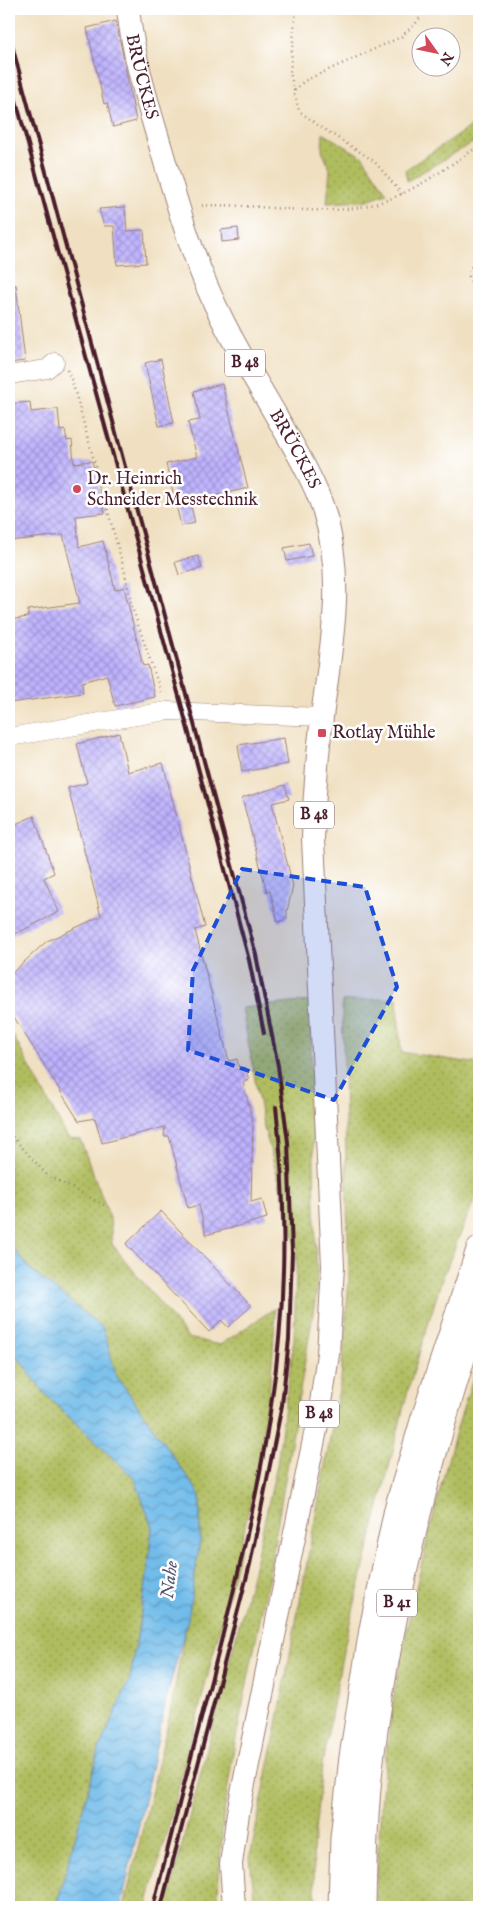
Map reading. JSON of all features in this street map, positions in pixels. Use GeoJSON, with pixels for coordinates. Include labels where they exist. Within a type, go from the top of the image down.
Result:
{"type":"FeatureCollection","features":[{"type":"Feature","properties":{"kind":"highway","name":"B 41"},"geometry":{"type":"LineString","coordinates":[[341,1907],[343,1838],[352,1757],[372,1629],[400,1500],[422,1421],[479,1250]]}},
{"type":"Feature","properties":{"kind":"highway","name":"B 41"},"geometry":{"type":"LineString","coordinates":[[362,1907],[372,1753],[392,1629],[417,1514],[479,1308]]}},
{"type":"Feature","properties":{"kind":"main road","name":"BRÜCKES"},"geometry":{"type":"LineString","coordinates":[[128,9],[136,58],[145,93],[179,209],[204,278],[220,317],[296,451],[322,508],[336,571],[334,632],[322,717],[314,798],[317,914],[333,1266],[328,1354],[320,1410],[238,1812],[232,1864],[234,1907]]}},
{"type":"Feature","properties":{"kind":"street"},"geometry":{"type":"LineString","coordinates":[[9,375],[47,370],[55,362]]}},
{"type":"Feature","properties":{"kind":"street"},"geometry":{"type":"LineString","coordinates":[[9,737],[167,711],[322,717]]}},
{"type":"Feature","properties":{"kind":"path"},"geometry":{"type":"LineString","coordinates":[[296,9],[290,72],[299,111],[374,161],[402,194]]}},
{"type":"Feature","properties":{"kind":"path"},"geometry":{"type":"LineString","coordinates":[[294,91],[304,82],[401,38],[418,21],[424,9]]}},
{"type":"Feature","properties":{"kind":"path"},"geometry":{"type":"LineString","coordinates":[[179,209],[200,206],[327,210],[371,205],[402,194],[479,146]]}},
{"type":"Feature","properties":{"kind":"path"},"geometry":{"type":"LineString","coordinates":[[479,260],[470,268],[469,276],[479,307]]}},
{"type":"Feature","properties":{"kind":"path"},"geometry":{"type":"LineString","coordinates":[[55,362],[68,370],[72,380],[126,573],[131,604],[167,711]]}},
{"type":"Feature","properties":{"kind":"path"},"geometry":{"type":"LineString","coordinates":[[9,1133],[48,1175],[108,1207]]}},
{"type":"Feature","properties":{"kind":"highlighted area"},"geometry":{"type":"Polygon","coordinates":[[[242,869],[365,887],[397,987],[334,1100],[188,1050],[193,970],[242,869]]]}},
{"type":"Feature","properties":{"kind":"green space"},"geometry":{"type":"Polygon","coordinates":[[[479,121],[479,139],[407,181],[405,170],[479,121]]]}},
{"type":"Feature","properties":{"kind":"green space"},"geometry":{"type":"Polygon","coordinates":[[[323,133],[363,157],[387,193],[364,201],[327,203],[330,170],[322,150],[323,133]]]}},
{"type":"Feature","properties":{"kind":"green space"},"geometry":{"type":"Polygon","coordinates":[[[397,998],[401,1052],[479,1064],[479,1188],[441,1282],[408,1390],[343,1651],[322,1765],[313,1851],[316,1907],[255,1907],[250,1857],[275,1735],[341,1379],[349,1279],[342,1001],[397,998]]]}},
{"type":"Feature","properties":{"kind":"green space"},"geometry":{"type":"Polygon","coordinates":[[[310,1001],[317,1290],[268,1580],[233,1753],[223,1819],[217,1907],[166,1907],[255,1563],[277,1465],[294,1339],[297,1247],[263,1124],[242,1008],[310,1001]]]}},
{"type":"Feature","properties":{"kind":"green space"},"geometry":{"type":"Polygon","coordinates":[[[9,1028],[68,1138],[80,1139],[110,1218],[112,1244],[188,1338],[220,1345],[275,1308],[269,1393],[255,1479],[226,1605],[147,1907],[124,1907],[169,1718],[182,1648],[200,1542],[200,1496],[116,1375],[103,1328],[32,1271],[9,1243],[9,1028]]]}},
{"type":"Feature","properties":{"kind":"green space"},"geometry":{"type":"Polygon","coordinates":[[[9,1346],[47,1396],[135,1479],[152,1527],[147,1576],[130,1679],[100,1747],[56,1907],[9,1907],[9,1346]]]}},
{"type":"Feature","properties":{"kind":"green space"},"geometry":{"type":"Polygon","coordinates":[[[479,1363],[479,1907],[375,1907],[384,1774],[392,1706],[401,1657],[445,1471],[479,1363]]]}},
{"type":"Feature","properties":{"kind":"water","name":"Nahe"},"geometry":{"type":"Polygon","coordinates":[[[9,1243],[32,1271],[103,1328],[116,1375],[200,1495],[200,1542],[188,1619],[166,1700],[121,1907],[56,1907],[100,1747],[130,1679],[147,1576],[152,1527],[135,1479],[47,1396],[9,1346],[9,1243]]]}},
{"type":"Feature","properties":{"kind":"building"},"geometry":{"type":"Polygon","coordinates":[[[116,21],[136,121],[113,127],[107,103],[104,104],[87,28],[116,21]]]}},
{"type":"Feature","properties":{"kind":"building"},"geometry":{"type":"Polygon","coordinates":[[[125,207],[127,231],[144,230],[146,263],[117,265],[114,226],[104,226],[99,209],[125,207]]]}},
{"type":"Feature","properties":{"kind":"building"},"geometry":{"type":"Polygon","coordinates":[[[238,228],[239,240],[222,242],[221,230],[238,228]]]}},
{"type":"Feature","properties":{"kind":"building"},"geometry":{"type":"Polygon","coordinates":[[[9,285],[16,285],[25,361],[9,363],[9,285]]]}},
{"type":"Feature","properties":{"kind":"building"},"geometry":{"type":"Polygon","coordinates":[[[161,359],[174,423],[159,426],[145,363],[161,359]]]}},
{"type":"Feature","properties":{"kind":"building"},"geometry":{"type":"Polygon","coordinates":[[[222,384],[248,488],[190,502],[195,523],[181,526],[166,464],[197,457],[188,422],[200,420],[194,391],[222,384]]]}},
{"type":"Feature","properties":{"kind":"building"},"geometry":{"type":"Polygon","coordinates":[[[30,402],[31,412],[58,409],[60,431],[65,430],[67,441],[72,440],[74,463],[92,461],[105,513],[76,516],[79,547],[103,541],[115,590],[124,587],[143,666],[148,665],[155,697],[115,706],[107,675],[82,682],[83,693],[9,703],[9,620],[28,617],[28,610],[80,603],[63,535],[9,541],[9,404],[30,402]]]}},
{"type":"Feature","properties":{"kind":"building"},"geometry":{"type":"Polygon","coordinates":[[[309,543],[312,556],[287,561],[284,548],[309,543]]]}},
{"type":"Feature","properties":{"kind":"building"},"geometry":{"type":"Polygon","coordinates":[[[198,556],[202,568],[179,575],[175,562],[198,556]]]}},
{"type":"Feature","properties":{"kind":"building"},"geometry":{"type":"Polygon","coordinates":[[[119,733],[128,772],[163,763],[205,927],[195,930],[229,1061],[237,1059],[239,1069],[245,1067],[249,1080],[243,1082],[253,1123],[251,1202],[262,1199],[267,1218],[206,1235],[199,1205],[188,1208],[169,1136],[164,1136],[165,1127],[102,1143],[95,1118],[79,1121],[9,1009],[9,973],[13,972],[47,941],[101,916],[68,788],[87,783],[77,744],[119,733]]]}},
{"type":"Feature","properties":{"kind":"building"},"geometry":{"type":"Polygon","coordinates":[[[284,738],[288,764],[242,772],[238,745],[284,738]]]}},
{"type":"Feature","properties":{"kind":"building"},"geometry":{"type":"Polygon","coordinates":[[[285,785],[289,799],[272,803],[293,886],[287,919],[278,922],[270,891],[267,892],[242,798],[285,785]]]}},
{"type":"Feature","properties":{"kind":"building"},"geometry":{"type":"Polygon","coordinates":[[[34,816],[54,873],[44,878],[59,912],[9,937],[9,868],[14,866],[9,851],[9,827],[34,816]]]}},
{"type":"Feature","properties":{"kind":"building"},"geometry":{"type":"Polygon","coordinates":[[[161,1211],[251,1306],[228,1327],[221,1320],[209,1332],[126,1244],[161,1211]]]}},
{"type":"Feature","properties":{"kind":"railway"},"geometry":{"type":"LineString","coordinates":[[9,34],[256,955],[278,1066],[288,1142],[292,1252],[289,1339],[282,1405],[250,1564],[161,1907]]}},
{"type":"Feature","properties":{"kind":"railway"},"geometry":{"type":"LineString","coordinates":[[9,75],[183,711],[249,960],[264,1033]]}},
{"type":"Feature","properties":{"kind":"railway"},"geometry":{"type":"LineString","coordinates":[[153,1907],[237,1578],[266,1440],[276,1368],[282,1293],[282,1181],[276,1107]]}},
{"type":"Feature","properties":{"kind":"place","name":"Dr. Heinrich Schneider Messtechnik"},"geometry":{"type":"Point","coordinates":[77,489]}},
{"type":"Feature","properties":{"kind":"place","name":"Rotlay Mühle"},"geometry":{"type":"Point","coordinates":[322,733]}}]}
